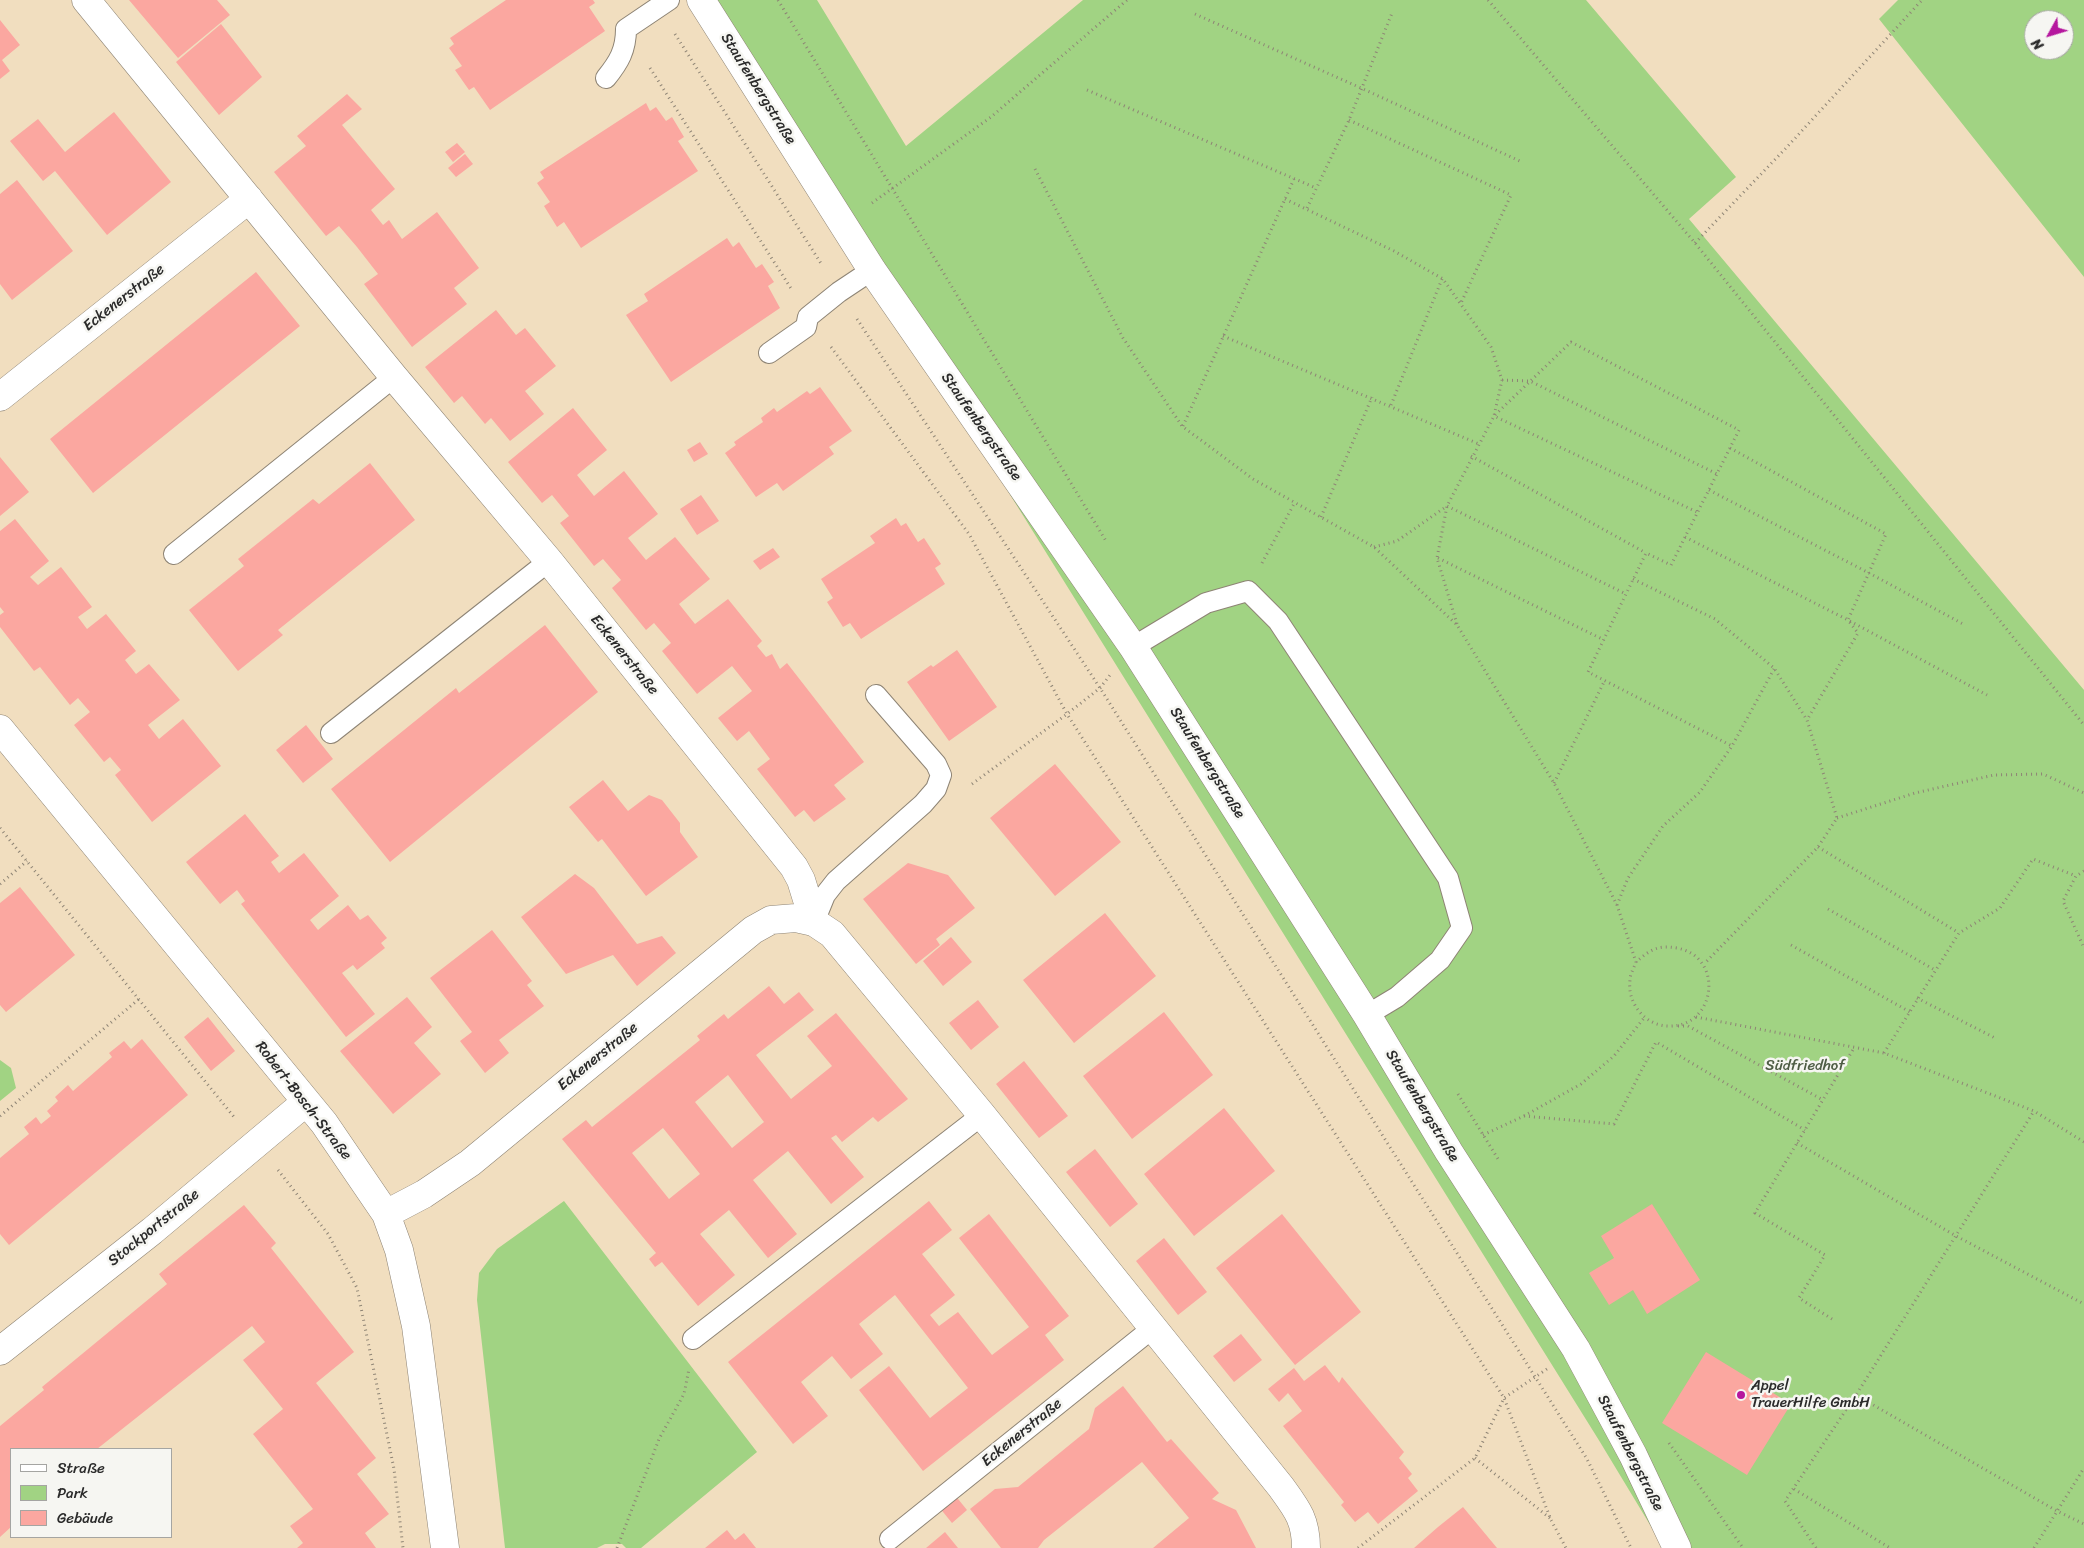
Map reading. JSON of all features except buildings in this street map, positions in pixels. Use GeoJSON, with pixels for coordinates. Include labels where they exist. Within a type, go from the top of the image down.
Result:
{"type":"FeatureCollection","features":[{"type":"Feature","properties":{"kind":"street","name":"Eckenerstraße"},"geometry":{"type":"LineString","coordinates":[[86,0],[394,377],[549,562],[794,867],[814,922]]}},
{"type":"Feature","properties":{"kind":"street","name":"Staufenbergstraße"},"geometry":{"type":"LineString","coordinates":[[701,0],[872,270],[1133,647],[1367,1015],[1449,1152],[1576,1349],[1633,1455],[1677,1548]]}},
{"type":"Feature","properties":{"kind":"street","name":"Eckenerstraße"},"geometry":{"type":"LineString","coordinates":[[0,396],[249,199]]}},
{"type":"Feature","properties":{"kind":"street","name":"Robert-Bosch-Straße"},"geometry":{"type":"LineString","coordinates":[[0,729],[306,1102],[334,1138],[386,1214],[399,1250],[416,1326],[445,1548]]}},
{"type":"Feature","properties":{"kind":"street","name":"Eckenerstraße"},"geometry":{"type":"LineString","coordinates":[[386,1214],[424,1194],[470,1163],[753,930],[772,920],[796,918],[814,922],[832,934],[982,1115],[1154,1327],[1286,1494],[1306,1530],[1306,1548]]}},
{"type":"Feature","properties":{"kind":"street","name":"Stockportstraße"},"geometry":{"type":"LineString","coordinates":[[0,1351],[152,1231],[306,1102]]}},
{"type":"Feature","properties":{"kind":"lane"},"geometry":{"type":"LineString","coordinates":[[606,78],[621,59],[626,43],[626,29],[664,4]]}},
{"type":"Feature","properties":{"kind":"lane"},"geometry":{"type":"LineString","coordinates":[[770,353],[806,327],[808,317],[839,292],[872,270]]}},
{"type":"Feature","properties":{"kind":"lane"},"geometry":{"type":"LineString","coordinates":[[174,554],[394,377]]}},
{"type":"Feature","properties":{"kind":"lane"},"geometry":{"type":"LineString","coordinates":[[331,733],[549,562]]}},
{"type":"Feature","properties":{"kind":"lane"},"geometry":{"type":"LineString","coordinates":[[1133,647],[1206,603],[1248,591],[1278,621],[1448,878],[1462,928],[1440,960],[1397,997],[1367,1015]]}},
{"type":"Feature","properties":{"kind":"lane"},"geometry":{"type":"LineString","coordinates":[[814,922],[825,895],[836,881],[923,804],[936,789],[941,776],[936,764],[876,695]]}},
{"type":"Feature","properties":{"kind":"lane"},"geometry":{"type":"LineString","coordinates":[[693,1339],[982,1115]]}},
{"type":"Feature","properties":{"kind":"lane","name":"Eckenerstraße"},"geometry":{"type":"LineString","coordinates":[[890,1539],[1154,1327]]}},
{"type":"Feature","properties":{"kind":"path"},"geometry":{"type":"LineString","coordinates":[[778,0],[892,189],[991,117],[1127,0]]}},
{"type":"Feature","properties":{"kind":"path"},"geometry":{"type":"LineString","coordinates":[[1488,0],[1695,243],[2084,725]]}},
{"type":"Feature","properties":{"kind":"path"},"geometry":{"type":"LineString","coordinates":[[1695,243],[1787,147],[1922,0]]}},
{"type":"Feature","properties":{"kind":"path"},"geometry":{"type":"LineString","coordinates":[[664,4],[839,292],[1100,688],[1588,1459],[1631,1548]]}},
{"type":"Feature","properties":{"kind":"path"},"geometry":{"type":"LineString","coordinates":[[1307,208],[1349,120],[1392,13]]}},
{"type":"Feature","properties":{"kind":"path"},"geometry":{"type":"LineString","coordinates":[[1195,14],[1522,162]]}},
{"type":"Feature","properties":{"kind":"path"},"geometry":{"type":"LineString","coordinates":[[626,29],[808,317],[969,534],[1067,714],[1504,1398],[1551,1520],[1566,1548]]}},
{"type":"Feature","properties":{"kind":"path"},"geometry":{"type":"LineString","coordinates":[[1087,90],[1316,188]]}},
{"type":"Feature","properties":{"kind":"path"},"geometry":{"type":"LineString","coordinates":[[1349,120],[1511,195],[1461,303]]}},
{"type":"Feature","properties":{"kind":"path"},"geometry":{"type":"LineString","coordinates":[[1035,170],[1123,338],[1182,426],[1252,479],[1374,547],[1457,625]]}},
{"type":"Feature","properties":{"kind":"path"},"geometry":{"type":"LineString","coordinates":[[1182,426],[1294,179]]}},
{"type":"Feature","properties":{"kind":"path"},"geometry":{"type":"LineString","coordinates":[[1286,199],[1394,251],[1442,279],[1491,347],[1502,380],[1494,416],[1471,456],[1447,506],[1437,558],[1457,625],[1554,783],[1617,905],[1636,962]]}},
{"type":"Feature","properties":{"kind":"path"},"geometry":{"type":"LineString","coordinates":[[1391,406],[1442,279]]}},
{"type":"Feature","properties":{"kind":"path"},"geometry":{"type":"LineString","coordinates":[[1223,336],[1372,397],[1479,444]]}},
{"type":"Feature","properties":{"kind":"path"},"geometry":{"type":"LineString","coordinates":[[1471,456],[1671,565],[1739,430],[1571,342],[1494,416]]}},
{"type":"Feature","properties":{"kind":"path"},"geometry":{"type":"LineString","coordinates":[[1502,380],[1530,380],[1717,474]]}},
{"type":"Feature","properties":{"kind":"path"},"geometry":{"type":"LineString","coordinates":[[1321,517],[1372,397]]}},
{"type":"Feature","properties":{"kind":"path"},"geometry":{"type":"LineString","coordinates":[[1494,416],[1697,512]]}},
{"type":"Feature","properties":{"kind":"path"},"geometry":{"type":"LineString","coordinates":[[1730,448],[1886,534],[1848,620]]}},
{"type":"Feature","properties":{"kind":"path"},"geometry":{"type":"LineString","coordinates":[[1709,490],[1869,572],[1963,624]]}},
{"type":"Feature","properties":{"kind":"path"},"geometry":{"type":"LineString","coordinates":[[1248,591],[1294,502]]}},
{"type":"Feature","properties":{"kind":"path"},"geometry":{"type":"LineString","coordinates":[[1374,547],[1397,540],[1447,506]]}},
{"type":"Feature","properties":{"kind":"path"},"geometry":{"type":"LineString","coordinates":[[1447,506],[1626,594]]}},
{"type":"Feature","properties":{"kind":"path"},"geometry":{"type":"LineString","coordinates":[[1685,537],[1848,620],[1987,695]]}},
{"type":"Feature","properties":{"kind":"path"},"geometry":{"type":"LineString","coordinates":[[1646,553],[1588,672],[1732,746]]}},
{"type":"Feature","properties":{"kind":"path"},"geometry":{"type":"LineString","coordinates":[[1437,558],[1604,640]]}},
{"type":"Feature","properties":{"kind":"path"},"geometry":{"type":"LineString","coordinates":[[1633,579],[1715,619],[1774,668],[1807,720],[1837,818]]}},
{"type":"Feature","properties":{"kind":"path"},"geometry":{"type":"LineString","coordinates":[[1807,720],[1858,633],[1848,620]]}},
{"type":"Feature","properties":{"kind":"path"},"geometry":{"type":"LineString","coordinates":[[936,789],[956,792],[968,787],[1100,688],[1133,647]]}},
{"type":"Feature","properties":{"kind":"path"},"geometry":{"type":"LineString","coordinates":[[1617,905],[1628,878],[1663,826],[1700,792],[1732,746],[1774,668]]}},
{"type":"Feature","properties":{"kind":"path"},"geometry":{"type":"LineString","coordinates":[[1554,783],[1605,680]]}},
{"type":"Feature","properties":{"kind":"path"},"geometry":{"type":"LineString","coordinates":[[1704,964],[1818,847],[1837,818],[1915,794],[1994,775],[2044,774],[2084,793]]}},
{"type":"Feature","properties":{"kind":"path"},"geometry":{"type":"LineString","coordinates":[[1818,847],[1959,933]]}},
{"type":"Feature","properties":{"kind":"path"},"geometry":{"type":"LineString","coordinates":[[1884,1053],[1959,933],[2000,908],[2033,859],[2076,876]]}},
{"type":"Feature","properties":{"kind":"path"},"geometry":{"type":"LineString","coordinates":[[0,884],[27,861]]}},
{"type":"Feature","properties":{"kind":"path"},"geometry":{"type":"LineString","coordinates":[[2084,871],[2076,876],[2063,901],[2084,948]]}},
{"type":"Feature","properties":{"kind":"path"},"geometry":{"type":"LineString","coordinates":[[1828,909],[1935,970]]}},
{"type":"Feature","properties":{"kind":"path"},"geometry":{"type":"LineString","coordinates":[[1676,1026],[1696,1017],[1707,1002],[1710,985],[1704,964],[1689,950],[1663,946],[1648,952],[1636,962],[1630,978],[1630,996],[1644,1018],[1660,1026],[1676,1026],[1688,1026],[1823,1100]]}},
{"type":"Feature","properties":{"kind":"path"},"geometry":{"type":"LineString","coordinates":[[1790,946],[1910,1012]]}},
{"type":"Feature","properties":{"kind":"path"},"geometry":{"type":"LineString","coordinates":[[1917,998],[1997,1039]]}},
{"type":"Feature","properties":{"kind":"path"},"geometry":{"type":"LineString","coordinates":[[0,1116],[139,999]]}},
{"type":"Feature","properties":{"kind":"path"},"geometry":{"type":"LineString","coordinates":[[1696,1017],[1884,1053],[2034,1112],[2084,1142]]}},
{"type":"Feature","properties":{"kind":"path"},"geometry":{"type":"LineString","coordinates":[[1449,1152],[1524,1116],[1581,1084],[1614,1056],[1644,1018]]}},
{"type":"Feature","properties":{"kind":"path"},"geometry":{"type":"LineString","coordinates":[[1524,1116],[1614,1124],[1656,1042],[1805,1130]]}},
{"type":"Feature","properties":{"kind":"path"},"geometry":{"type":"LineString","coordinates":[[1832,1319],[1799,1298],[1825,1255],[1755,1213],[1854,1048]]}},
{"type":"Feature","properties":{"kind":"path"},"geometry":{"type":"LineString","coordinates":[[1816,1548],[1785,1502],[1856,1394],[2034,1112]]}},
{"type":"Feature","properties":{"kind":"path"},"geometry":{"type":"LineString","coordinates":[[1797,1143],[1956,1236],[2084,1304]]}},
{"type":"Feature","properties":{"kind":"path"},"geometry":{"type":"LineString","coordinates":[[617,1548],[659,1439],[684,1394],[688,1381],[693,1339]]}},
{"type":"Feature","properties":{"kind":"path"},"geometry":{"type":"LineString","coordinates":[[1358,1548],[1475,1458],[1504,1398],[1576,1349]]}},
{"type":"Feature","properties":{"kind":"path"},"geometry":{"type":"LineString","coordinates":[[1856,1394],[2057,1511],[2084,1524]]}},
{"type":"Feature","properties":{"kind":"path"},"geometry":{"type":"LineString","coordinates":[[1475,1458],[1551,1520]]}},
{"type":"Feature","properties":{"kind":"path"},"geometry":{"type":"LineString","coordinates":[[2034,1548],[2084,1468]]}},
{"type":"Feature","properties":{"kind":"path"},"geometry":{"type":"LineString","coordinates":[[1794,1489],[1890,1548]]}},
{"type":"Feature","properties":{"kind":"green space","name":"Südfriedhof"},"geometry":{"type":"Polygon","coordinates":[[[702,0],[817,0],[906,146],[1083,0],[1586,0],[1736,177],[1689,219],[2084,690],[2084,1548],[1664,1548],[1600,1442],[702,0]]]}},
{"type":"Feature","properties":{"kind":"green space"},"geometry":{"type":"Polygon","coordinates":[[[1898,0],[2084,0],[2084,277],[1879,19],[1898,0]]]}},
{"type":"Feature","properties":{"kind":"green space"},"geometry":{"type":"Polygon","coordinates":[[[0,1060],[11,1068],[16,1088],[0,1101],[0,1060]]]}},
{"type":"Feature","properties":{"kind":"green space"},"geometry":{"type":"Polygon","coordinates":[[[564,1201],[757,1452],[641,1548],[626,1548],[622,1544],[605,1544],[597,1548],[505,1548],[477,1300],[479,1273],[497,1249],[564,1201]]]}},
{"type":"Feature","properties":{"kind":"place","name":"Appel TrauerHilfe GmbH"},"geometry":{"type":"Point","coordinates":[1741,1395]}}]}
